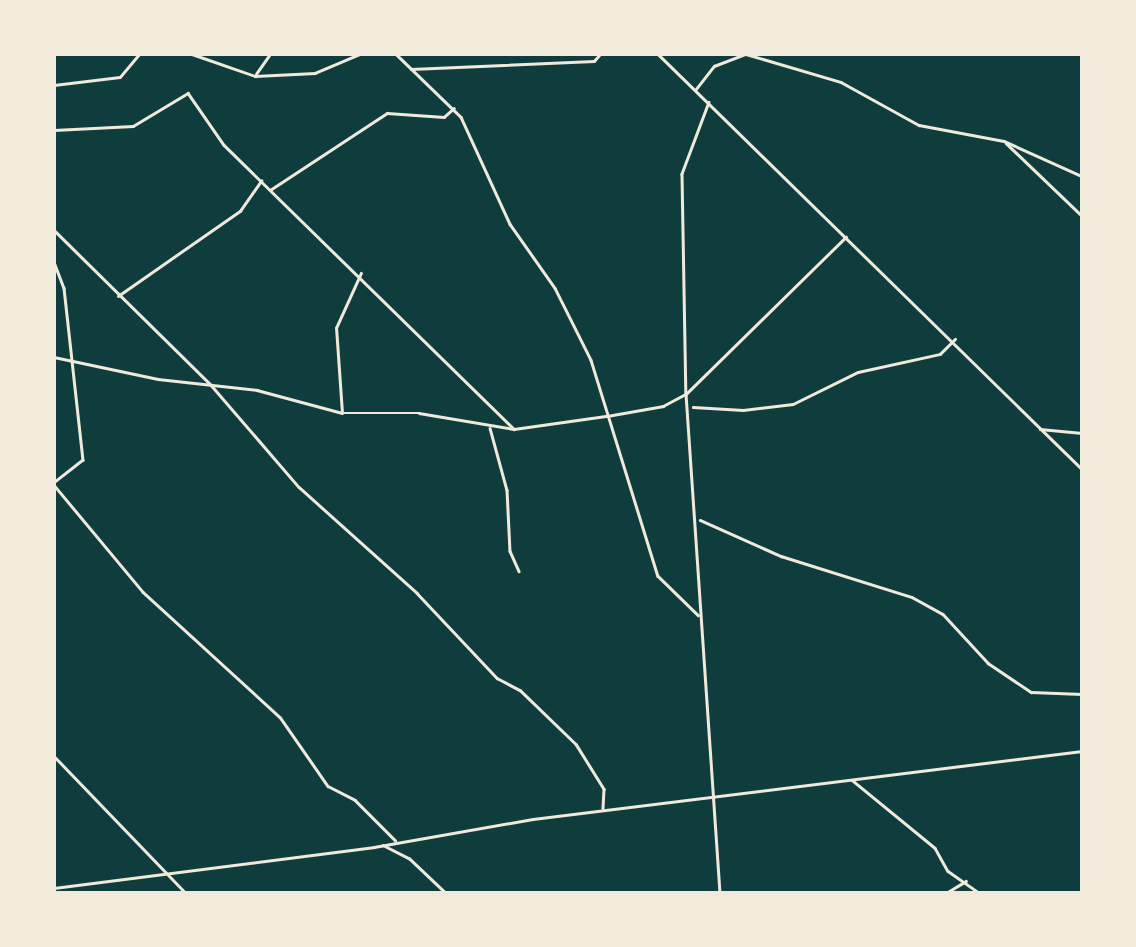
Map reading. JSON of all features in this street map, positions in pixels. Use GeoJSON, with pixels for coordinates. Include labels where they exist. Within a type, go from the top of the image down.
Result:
{"type":"FeatureCollection","features":[{"type":"Feature","properties":{"kind":"street"},"geometry":{"type":"LineString","coordinates":[[54,85],[120,77],[139,54]]}},
{"type":"Feature","properties":{"kind":"street"},"geometry":{"type":"LineString","coordinates":[[192,54],[255,76],[315,73],[360,54]]}},
{"type":"Feature","properties":{"kind":"street"},"geometry":{"type":"LineString","coordinates":[[255,76],[271,54]]}},
{"type":"Feature","properties":{"kind":"street"},"geometry":{"type":"LineString","coordinates":[[396,54],[409,69],[454,108],[510,224],[555,288],[591,360],[658,576],[699,616]]}},
{"type":"Feature","properties":{"kind":"street"},"geometry":{"type":"LineString","coordinates":[[409,69],[594,61],[600,54]]}},
{"type":"Feature","properties":{"kind":"street"},"geometry":{"type":"LineString","coordinates":[[658,54],[845,237],[954,339],[1082,469]]}},
{"type":"Feature","properties":{"kind":"street"},"geometry":{"type":"LineString","coordinates":[[696,89],[713,66],[746,54],[841,82],[919,125],[1004,141],[1082,176]]}},
{"type":"Feature","properties":{"kind":"street"},"geometry":{"type":"LineString","coordinates":[[54,130],[133,126],[188,93],[224,145],[361,273],[514,429]]}},
{"type":"Feature","properties":{"kind":"street"},"geometry":{"type":"LineString","coordinates":[[709,102],[682,174],[686,394],[691,407],[699,519],[699,616],[715,796],[720,893]]}},
{"type":"Feature","properties":{"kind":"street"},"geometry":{"type":"LineString","coordinates":[[270,190],[387,113],[444,117],[454,108]]}},
{"type":"Feature","properties":{"kind":"street"},"geometry":{"type":"LineString","coordinates":[[1004,141],[1082,216]]}},
{"type":"Feature","properties":{"kind":"street"},"geometry":{"type":"LineString","coordinates":[[118,296],[240,211],[261,181]]}},
{"type":"Feature","properties":{"kind":"street"},"geometry":{"type":"LineString","coordinates":[[54,230],[212,386],[299,487],[417,593],[497,678],[520,690],[576,744],[604,789],[603,810]]}},
{"type":"Feature","properties":{"kind":"street"},"geometry":{"type":"LineString","coordinates":[[54,356],[342,413],[419,413],[491,428],[514,429],[663,407],[686,394],[845,237]]}},
{"type":"Feature","properties":{"kind":"street"},"geometry":{"type":"LineString","coordinates":[[54,262],[64,288],[83,460],[54,484],[143,592],[280,717],[328,786],[355,800],[396,841]]}},
{"type":"Feature","properties":{"kind":"street"},"geometry":{"type":"LineString","coordinates":[[342,413],[336,328],[361,273]]}},
{"type":"Feature","properties":{"kind":"street"},"geometry":{"type":"LineString","coordinates":[[691,407],[743,410],[793,404],[858,372],[940,354],[954,339]]}},
{"type":"Feature","properties":{"kind":"street"},"geometry":{"type":"LineString","coordinates":[[491,428],[507,490],[510,551],[519,571]]}},
{"type":"Feature","properties":{"kind":"street"},"geometry":{"type":"LineString","coordinates":[[1040,429],[1082,433]]}},
{"type":"Feature","properties":{"kind":"street"},"geometry":{"type":"LineString","coordinates":[[699,519],[781,556],[912,597],[943,614],[988,663],[1031,692],[1082,694]]}},
{"type":"Feature","properties":{"kind":"street"},"geometry":{"type":"LineString","coordinates":[[54,888],[383,845],[603,810],[1082,751]]}},
{"type":"Feature","properties":{"kind":"street"},"geometry":{"type":"LineString","coordinates":[[54,756],[186,893]]}},
{"type":"Feature","properties":{"kind":"street"},"geometry":{"type":"LineString","coordinates":[[852,780],[980,893]]}},
{"type":"Feature","properties":{"kind":"street"},"geometry":{"type":"LineString","coordinates":[[383,845],[409,858],[446,893]]}},
{"type":"Feature","properties":{"kind":"street"},"geometry":{"type":"LineString","coordinates":[[946,893],[965,881]]}}]}
